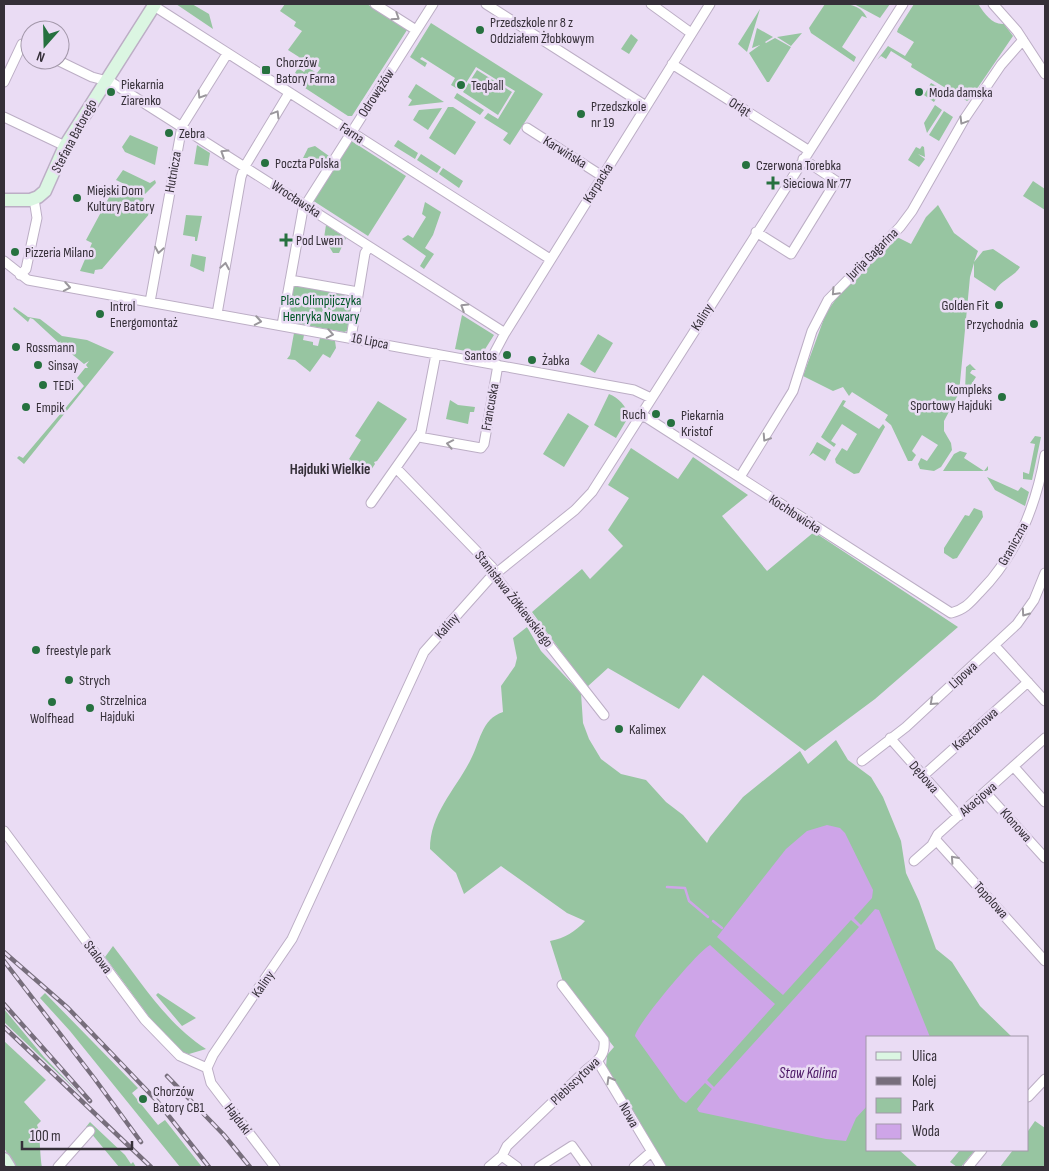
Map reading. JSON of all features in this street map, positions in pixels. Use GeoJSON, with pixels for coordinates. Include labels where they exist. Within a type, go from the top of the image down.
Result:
{"type":"FeatureCollection","features":[{"type":"Feature","properties":{"kind":"street"},"geometry":{"type":"LineString","coordinates":[[375,4],[416,30]]}},
{"type":"Feature","properties":{"kind":"street","name":"Odrowążów"},"geometry":{"type":"LineString","coordinates":[[282,325],[301,213],[433,4]]}},
{"type":"Feature","properties":{"kind":"street"},"geometry":{"type":"LineString","coordinates":[[486,4],[646,106]]}},
{"type":"Feature","properties":{"kind":"street"},"geometry":{"type":"LineString","coordinates":[[651,4],[691,32]]}},
{"type":"Feature","properties":{"kind":"street","name":"Karpacka"},"geometry":{"type":"LineString","coordinates":[[493,364],[505,333],[710,4]]}},
{"type":"Feature","properties":{"kind":"street","name":"Kaliny"},"geometry":{"type":"LineString","coordinates":[[207,1068],[213,1055],[292,939],[424,652],[495,574],[575,510],[592,492],[902,4]]}},
{"type":"Feature","properties":{"kind":"street"},"geometry":{"type":"LineString","coordinates":[[993,4],[1023,40],[1045,74]]}},
{"type":"Feature","properties":{"kind":"street","name":"Farna"},"geometry":{"type":"LineString","coordinates":[[154,5],[227,54],[550,259]]}},
{"type":"Feature","properties":{"kind":"street","name":"Stefana Batorego"},"geometry":{"type":"LineString","coordinates":[[34,199],[45,191],[65,146],[154,5]]}},
{"type":"Feature","properties":{"kind":"street","name":"Jurija Gagarina"},"geometry":{"type":"LineString","coordinates":[[740,477],[793,391],[812,331],[828,300],[906,219],[965,118],[1002,65],[1023,40]]}},
{"type":"Feature","properties":{"kind":"street","name":"Hutnicza"},"geometry":{"type":"LineString","coordinates":[[150,302],[182,126],[227,54]]}},
{"type":"Feature","properties":{"kind":"street"},"geometry":{"type":"LineString","coordinates":[[4,82],[20,56]]}},
{"type":"Feature","properties":{"kind":"street","name":"Orląt"},"geometry":{"type":"LineString","coordinates":[[672,64],[808,150]]}},
{"type":"Feature","properties":{"kind":"street","name":"Wrocławska"},"geometry":{"type":"LineString","coordinates":[[70,67],[92,77],[111,82],[505,333]]}},
{"type":"Feature","properties":{"kind":"street"},"geometry":{"type":"LineString","coordinates":[[216,314],[240,177],[244,166],[289,93]]}},
{"type":"Feature","properties":{"kind":"street"},"geometry":{"type":"LineString","coordinates":[[4,116],[65,146]]}},
{"type":"Feature","properties":{"kind":"street","name":"Karwińska"},"geometry":{"type":"LineString","coordinates":[[527,128],[602,176]]}},
{"type":"Feature","properties":{"kind":"street"},"geometry":{"type":"LineString","coordinates":[[756,232],[791,254],[836,181],[803,159]]}},
{"type":"Feature","properties":{"kind":"street"},"geometry":{"type":"LineString","coordinates":[[4,200],[34,199],[37,218],[26,268],[20,275]]}},
{"type":"Feature","properties":{"kind":"street"},"geometry":{"type":"LineString","coordinates":[[351,338],[365,253],[369,247]]}},
{"type":"Feature","properties":{"kind":"street","name":"16 Lipca"},"geometry":{"type":"LineString","coordinates":[[4,261],[28,280],[634,390],[651,398]]}},
{"type":"Feature","properties":{"kind":"street"},"geometry":{"type":"LineString","coordinates":[[290,280],[358,292]]}},
{"type":"Feature","properties":{"kind":"street"},"geometry":{"type":"LineString","coordinates":[[371,503],[419,437],[436,354]]}},
{"type":"Feature","properties":{"kind":"street","name":"Francuska"},"geometry":{"type":"LineString","coordinates":[[419,437],[481,448],[484,444],[493,364]]}},
{"type":"Feature","properties":{"kind":"street","name":"Kochłowicka"},"geometry":{"type":"LineString","coordinates":[[641,414],[951,613]]}},
{"type":"Feature","properties":{"kind":"street","name":"Graniczna"},"geometry":{"type":"LineString","coordinates":[[951,613],[961,610],[988,585],[1014,546],[1031,509],[1045,455]]}},
{"type":"Feature","properties":{"kind":"street","name":"Stanisława Żółkiewskiego"},"geometry":{"type":"LineString","coordinates":[[396,468],[492,567],[495,574],[604,715]]}},
{"type":"Feature","properties":{"kind":"street","name":"Lipowa"},"geometry":{"type":"LineString","coordinates":[[862,761],[906,727],[995,646],[1023,617],[1034,600],[1045,573]]}},
{"type":"Feature","properties":{"kind":"street"},"geometry":{"type":"LineString","coordinates":[[995,646],[1045,701]]}},
{"type":"Feature","properties":{"kind":"street","name":"Kasztanowa"},"geometry":{"type":"LineString","coordinates":[[923,776],[1028,682]]}},
{"type":"Feature","properties":{"kind":"street","name":"Dębowa"},"geometry":{"type":"LineString","coordinates":[[890,738],[959,816]]}},
{"type":"Feature","properties":{"kind":"street","name":"Akacjowa"},"geometry":{"type":"LineString","coordinates":[[914,861],[959,816],[1045,738]]}},
{"type":"Feature","properties":{"kind":"street"},"geometry":{"type":"LineString","coordinates":[[1014,767],[1045,802]]}},
{"type":"Feature","properties":{"kind":"street","name":"Klonowa"},"geometry":{"type":"LineString","coordinates":[[986,793],[1045,858]]}},
{"type":"Feature","properties":{"kind":"street","name":"Stalowa"},"geometry":{"type":"LineString","coordinates":[[4,831],[145,1020],[180,1056],[207,1068]]}},
{"type":"Feature","properties":{"kind":"street","name":"Topolowa"},"geometry":{"type":"LineString","coordinates":[[935,839],[1045,961]]}},
{"type":"Feature","properties":{"kind":"street","name":"Plebiscytowa"},"geometry":{"type":"LineString","coordinates":[[489,1167],[502,1156],[507,1146],[584,1072],[598,1062],[605,1047],[604,1040],[562,985]]}},
{"type":"Feature","properties":{"kind":"street","name":"Nowa"},"geometry":{"type":"LineString","coordinates":[[598,1062],[650,1153],[661,1167]]}},
{"type":"Feature","properties":{"kind":"street","name":"Hajduki"},"geometry":{"type":"LineString","coordinates":[[207,1068],[211,1083],[275,1167]]}},
{"type":"Feature","properties":{"kind":"street"},"geometry":{"type":"LineString","coordinates":[[1029,1096],[1045,1079]]}},
{"type":"Feature","properties":{"kind":"street"},"geometry":{"type":"LineString","coordinates":[[58,1167],[90,1131]]}},
{"type":"Feature","properties":{"kind":"street"},"geometry":{"type":"LineString","coordinates":[[539,1167],[572,1146],[586,1167]]}},
{"type":"Feature","properties":{"kind":"street"},"geometry":{"type":"LineString","coordinates":[[968,1167],[981,1151]]}},
{"type":"Feature","properties":{"kind":"street"},"geometry":{"type":"LineString","coordinates":[[634,1167],[650,1153]]}},
{"type":"Feature","properties":{"kind":"street"},"geometry":{"type":"LineString","coordinates":[[502,1156],[517,1167]]}},
{"type":"Feature","properties":{"kind":"street"},"geometry":{"type":"LineString","coordinates":[[4,1159],[10,1167]]}},
{"type":"Feature","properties":{"kind":"green space"},"geometry":{"type":"Polygon","coordinates":[[[176,4],[192,4],[209,14],[213,29],[176,4]]]}},
{"type":"Feature","properties":{"kind":"green space"},"geometry":{"type":"Polygon","coordinates":[[[285,4],[367,4],[407,30],[352,116],[348,116],[302,86],[306,80],[295,73],[298,68],[304,72],[307,67],[317,73],[321,68],[303,57],[300,62],[297,61],[299,57],[288,50],[302,31],[294,26],[296,22],[280,11],[285,4]]]}},
{"type":"Feature","properties":{"kind":"green space"},"geometry":{"type":"Polygon","coordinates":[[[825,4],[854,6],[864,13],[867,18],[862,16],[842,47],[856,57],[854,62],[811,33],[809,28],[825,4]]]}},
{"type":"Feature","properties":{"kind":"green space"},"geometry":{"type":"Polygon","coordinates":[[[854,4],[890,4],[880,18],[854,4]]]}},
{"type":"Feature","properties":{"kind":"green space"},"geometry":{"type":"Polygon","coordinates":[[[914,4],[978,4],[989,18],[996,23],[1004,24],[1013,36],[967,101],[911,67],[912,64],[891,51],[886,59],[881,56],[877,60],[888,46],[905,56],[914,42],[897,32],[914,4]]]}},
{"type":"Feature","properties":{"kind":"green space"},"geometry":{"type":"Polygon","coordinates":[[[760,9],[747,52],[738,44],[760,9]]]}},
{"type":"Feature","properties":{"kind":"green space"},"geometry":{"type":"Polygon","coordinates":[[[431,23],[543,94],[510,145],[503,140],[508,133],[484,118],[488,113],[498,119],[515,91],[476,67],[461,91],[451,85],[455,78],[422,57],[420,59],[427,63],[425,67],[410,57],[431,23]]]}},
{"type":"Feature","properties":{"kind":"green space"},"geometry":{"type":"Polygon","coordinates":[[[757,28],[773,37],[766,43],[775,38],[791,47],[769,82],[767,82],[749,53],[760,45],[752,48],[757,28]]]}},
{"type":"Feature","properties":{"kind":"green space"},"geometry":{"type":"Polygon","coordinates":[[[802,33],[791,46],[777,37],[802,33]]]}},
{"type":"Feature","properties":{"kind":"green space"},"geometry":{"type":"Polygon","coordinates":[[[631,34],[638,40],[629,54],[621,49],[631,34]]]}},
{"type":"Feature","properties":{"kind":"green space"},"geometry":{"type":"Polygon","coordinates":[[[477,70],[512,92],[498,115],[463,92],[477,70]]]}},
{"type":"Feature","properties":{"kind":"green space"},"geometry":{"type":"Polygon","coordinates":[[[931,83],[942,89],[934,102],[924,95],[931,83]]]}},
{"type":"Feature","properties":{"kind":"green space"},"geometry":{"type":"Polygon","coordinates":[[[416,84],[444,102],[408,106],[412,100],[408,97],[416,84]]]}},
{"type":"Feature","properties":{"kind":"green space"},"geometry":{"type":"Polygon","coordinates":[[[457,93],[484,110],[480,115],[454,98],[457,93]]]}},
{"type":"Feature","properties":{"kind":"green space"},"geometry":{"type":"Polygon","coordinates":[[[935,105],[942,110],[927,133],[924,123],[935,105]]]}},
{"type":"Feature","properties":{"kind":"green space"},"geometry":{"type":"Polygon","coordinates":[[[448,107],[453,107],[476,122],[455,155],[429,138],[448,107]]]}},
{"type":"Feature","properties":{"kind":"green space"},"geometry":{"type":"Polygon","coordinates":[[[442,108],[428,130],[413,120],[419,110],[442,108]]]}},
{"type":"Feature","properties":{"kind":"green space"},"geometry":{"type":"Polygon","coordinates":[[[944,111],[953,117],[939,141],[929,135],[944,111]]]}},
{"type":"Feature","properties":{"kind":"green space"},"geometry":{"type":"Polygon","coordinates":[[[130,135],[158,147],[155,165],[125,152],[122,147],[130,135]]]}},
{"type":"Feature","properties":{"kind":"green space"},"geometry":{"type":"Polygon","coordinates":[[[350,140],[406,176],[368,236],[312,200],[350,140]]]}},
{"type":"Feature","properties":{"kind":"green space"},"geometry":{"type":"Polygon","coordinates":[[[398,140],[418,153],[415,159],[394,146],[398,140]]]}},
{"type":"Feature","properties":{"kind":"green space"},"geometry":{"type":"Polygon","coordinates":[[[197,145],[210,153],[208,166],[194,164],[197,145]]]}},
{"type":"Feature","properties":{"kind":"green space"},"geometry":{"type":"Polygon","coordinates":[[[315,146],[329,156],[320,170],[320,165],[309,158],[303,158],[308,148],[315,146]]]}},
{"type":"Feature","properties":{"kind":"green space"},"geometry":{"type":"Polygon","coordinates":[[[922,146],[924,147],[925,157],[918,154],[925,159],[919,167],[908,160],[916,147],[920,149],[922,146]]]}},
{"type":"Feature","properties":{"kind":"green space"},"geometry":{"type":"Polygon","coordinates":[[[421,154],[441,167],[437,173],[417,160],[421,154]]]}},
{"type":"Feature","properties":{"kind":"green space"},"geometry":{"type":"Polygon","coordinates":[[[443,168],[463,181],[459,188],[439,174],[443,168]]]}},
{"type":"Feature","properties":{"kind":"green space"},"geometry":{"type":"Polygon","coordinates":[[[123,170],[150,183],[155,180],[156,183],[145,194],[116,180],[123,170]]]}},
{"type":"Feature","properties":{"kind":"green space"},"geometry":{"type":"Polygon","coordinates":[[[1033,181],[1045,189],[1045,210],[1023,196],[1033,181]]]}},
{"type":"Feature","properties":{"kind":"green space"},"geometry":{"type":"Polygon","coordinates":[[[114,188],[123,192],[124,189],[144,198],[140,207],[151,212],[102,269],[95,270],[94,274],[80,271],[92,243],[86,240],[114,188]]]}},
{"type":"Feature","properties":{"kind":"green space"},"geometry":{"type":"Polygon","coordinates":[[[425,202],[441,212],[433,235],[425,248],[434,254],[424,269],[420,266],[426,256],[402,239],[408,235],[413,238],[426,217],[422,214],[425,202]]]}},
{"type":"Feature","properties":{"kind":"green space"},"geometry":{"type":"Polygon","coordinates":[[[938,205],[954,233],[978,251],[974,262],[983,251],[993,249],[1020,267],[995,291],[974,277],[974,263],[970,277],[959,393],[944,421],[944,431],[951,443],[952,450],[941,467],[934,471],[920,469],[918,464],[921,458],[927,461],[938,445],[922,435],[912,451],[916,455],[912,461],[908,461],[891,425],[885,420],[888,415],[852,392],[849,396],[843,387],[833,391],[803,376],[826,313],[838,296],[897,237],[911,244],[926,217],[938,205]]]}},
{"type":"Feature","properties":{"kind":"green space"},"geometry":{"type":"Polygon","coordinates":[[[186,215],[202,216],[197,241],[195,241],[195,237],[183,235],[186,215]]]}},
{"type":"Feature","properties":{"kind":"green space"},"geometry":{"type":"Polygon","coordinates":[[[326,225],[346,238],[339,253],[333,253],[324,238],[326,225]]]}},
{"type":"Feature","properties":{"kind":"green space"},"geometry":{"type":"Polygon","coordinates":[[[192,254],[206,257],[204,272],[190,266],[192,254]]]}},
{"type":"Feature","properties":{"kind":"green space","name":"Plac Olimpijczyka Henryka Nowary"},"geometry":{"type":"Polygon","coordinates":[[[296,285],[352,296],[347,331],[289,322],[293,288],[296,285]]]}},
{"type":"Feature","properties":{"kind":"green space"},"geometry":{"type":"Polygon","coordinates":[[[14,307],[28,317],[40,319],[62,336],[87,340],[114,352],[24,464],[4,447],[17,458],[19,456],[23,458],[84,386],[77,378],[85,368],[88,368],[86,365],[89,361],[84,364],[68,351],[70,348],[68,349],[60,343],[61,341],[59,343],[33,319],[30,318],[28,322],[13,309],[14,307]]]}},
{"type":"Feature","properties":{"kind":"green space"},"geometry":{"type":"Polygon","coordinates":[[[462,315],[494,335],[482,354],[455,349],[462,315]]]}},
{"type":"Feature","properties":{"kind":"green space"},"geometry":{"type":"Polygon","coordinates":[[[294,333],[304,335],[303,340],[313,342],[313,345],[318,346],[320,338],[335,341],[336,348],[330,358],[323,354],[310,372],[295,360],[287,359],[290,355],[294,333]]]}},
{"type":"Feature","properties":{"kind":"green space"},"geometry":{"type":"Polygon","coordinates":[[[598,334],[613,343],[595,373],[580,364],[598,334]]]}},
{"type":"Feature","properties":{"kind":"green space"},"geometry":{"type":"Polygon","coordinates":[[[970,364],[976,370],[972,370],[970,373],[976,377],[967,391],[965,390],[966,367],[970,364]]]}},
{"type":"Feature","properties":{"kind":"green space"},"geometry":{"type":"Polygon","coordinates":[[[609,394],[616,397],[622,403],[629,416],[616,438],[594,425],[609,394]]]}},
{"type":"Feature","properties":{"kind":"green space"},"geometry":{"type":"Polygon","coordinates":[[[450,400],[458,405],[475,407],[474,412],[470,412],[468,424],[446,419],[450,400]]]}},
{"type":"Feature","properties":{"kind":"green space"},"geometry":{"type":"Polygon","coordinates":[[[843,400],[846,401],[843,406],[879,429],[883,424],[885,427],[859,473],[854,474],[836,463],[835,459],[842,448],[847,451],[857,434],[842,424],[831,441],[836,444],[834,447],[821,437],[843,400]]]}},
{"type":"Feature","properties":{"kind":"green space"},"geometry":{"type":"Polygon","coordinates":[[[378,401],[407,419],[377,461],[374,462],[375,464],[371,470],[364,469],[349,459],[361,440],[355,436],[378,401]]]}},
{"type":"Feature","properties":{"kind":"green space"},"geometry":{"type":"Polygon","coordinates":[[[568,413],[589,426],[564,467],[543,454],[568,413]]]}},
{"type":"Feature","properties":{"kind":"green space"},"geometry":{"type":"Polygon","coordinates":[[[1035,436],[1041,437],[1032,480],[1023,479],[1023,472],[1029,474],[1035,444],[1030,443],[1035,436]]]}},
{"type":"Feature","properties":{"kind":"green space"},"geometry":{"type":"Polygon","coordinates":[[[817,442],[831,450],[825,461],[813,453],[809,456],[817,442]]]}},
{"type":"Feature","properties":{"kind":"green space"},"geometry":{"type":"Polygon","coordinates":[[[631,448],[678,479],[693,457],[748,495],[722,516],[767,571],[814,532],[958,627],[875,699],[805,751],[703,675],[679,709],[608,668],[587,687],[532,612],[582,569],[590,579],[623,546],[608,530],[629,498],[608,485],[631,448]]]}},
{"type":"Feature","properties":{"kind":"green space"},"geometry":{"type":"Polygon","coordinates":[[[960,451],[967,453],[964,458],[984,471],[943,471],[954,454],[960,451]]]}},
{"type":"Feature","properties":{"kind":"green space"},"geometry":{"type":"Polygon","coordinates":[[[987,477],[1018,491],[1021,487],[1029,492],[1025,506],[995,490],[987,477]]]}},
{"type":"Feature","properties":{"kind":"green space"},"geometry":{"type":"Polygon","coordinates":[[[974,508],[982,511],[983,517],[957,558],[953,559],[944,553],[944,548],[965,515],[969,516],[974,508]]]}},
{"type":"Feature","properties":{"kind":"green space"},"geometry":{"type":"Polygon","coordinates":[[[527,627],[541,651],[581,693],[583,723],[589,739],[601,759],[621,774],[646,780],[666,802],[683,815],[707,843],[743,797],[800,751],[808,764],[836,740],[848,760],[871,777],[883,797],[901,841],[906,873],[919,901],[936,949],[952,962],[980,1006],[1011,1036],[866,1036],[866,1151],[900,1151],[918,1167],[664,1167],[606,1067],[607,1055],[614,1047],[563,982],[550,941],[569,934],[585,921],[567,913],[501,866],[464,894],[456,873],[430,849],[434,825],[444,803],[470,761],[482,732],[490,720],[503,712],[501,686],[515,666],[517,658],[513,638],[527,627]]]}},
{"type":"Feature","properties":{"kind":"green space"},"geometry":{"type":"Polygon","coordinates":[[[113,946],[167,1015],[192,1039],[206,1049],[189,1054],[183,1053],[153,1022],[105,957],[113,946]]]}},
{"type":"Feature","properties":{"kind":"green space"},"geometry":{"type":"Polygon","coordinates":[[[45,993],[138,1088],[132,1093],[158,1125],[165,1120],[202,1167],[180,1167],[70,1031],[40,998],[45,993]]]}},
{"type":"Feature","properties":{"kind":"green space"},"geometry":{"type":"Polygon","coordinates":[[[158,993],[196,1018],[182,1026],[156,995],[158,993]]]}},
{"type":"Feature","properties":{"kind":"green space"},"geometry":{"type":"Polygon","coordinates":[[[4,1009],[44,1057],[81,1095],[4,1022],[4,1009]]]}},
{"type":"Feature","properties":{"kind":"green space"},"geometry":{"type":"Polygon","coordinates":[[[4,1041],[46,1080],[24,1102],[41,1121],[37,1125],[42,1167],[16,1167],[4,1148],[4,1041]]]}},
{"type":"Feature","properties":{"kind":"green space"},"geometry":{"type":"Polygon","coordinates":[[[1035,1121],[1045,1128],[1045,1167],[1000,1167],[1012,1151],[1029,1151],[1029,1130],[1035,1121]]]}},
{"type":"Feature","properties":{"kind":"green space"},"geometry":{"type":"Polygon","coordinates":[[[90,1122],[136,1167],[119,1167],[86,1127],[90,1122]]]}},
{"type":"Feature","properties":{"kind":"green space"},"geometry":{"type":"Polygon","coordinates":[[[959,1151],[974,1151],[961,1167],[957,1167],[950,1162],[959,1151]]]}},
{"type":"Feature","properties":{"kind":"water","name":"Staw Kalina"},"geometry":{"type":"Polygon","coordinates":[[[827,825],[840,828],[845,833],[873,890],[872,898],[854,918],[861,925],[875,909],[879,910],[930,1036],[866,1036],[866,1107],[856,1118],[846,1141],[826,1139],[699,1112],[697,1109],[712,1089],[705,1083],[686,1103],[680,1099],[635,1036],[638,1029],[669,988],[710,945],[775,1004],[707,1080],[714,1087],[859,927],[851,920],[783,995],[717,937],[786,849],[807,831],[827,825]]]}},
{"type":"Feature","properties":{"kind":"waterway"},"geometry":{"type":"LineString","coordinates":[[667,887],[685,888],[689,901],[708,917]]}},
{"type":"Feature","properties":{"kind":"waterway"},"geometry":{"type":"LineString","coordinates":[[713,921],[722,928]]}},
{"type":"Feature","properties":{"kind":"railway"},"geometry":{"type":"LineString","coordinates":[[4,952],[68,1008],[157,1101],[209,1167]]}},
{"type":"Feature","properties":{"kind":"railway"},"geometry":{"type":"LineString","coordinates":[[4,961],[141,1142]]}},
{"type":"Feature","properties":{"kind":"railway"},"geometry":{"type":"LineString","coordinates":[[4,1004],[90,1101]]}},
{"type":"Feature","properties":{"kind":"railway"},"geometry":{"type":"LineString","coordinates":[[4,1027],[151,1167]]}},
{"type":"Feature","properties":{"kind":"railway"},"geometry":{"type":"LineString","coordinates":[[167,1076],[224,1135],[250,1167]]}},
{"type":"Feature","properties":{"kind":"place","name":"Przedszkole nr 8 z Oddziałem Żłobkowym"},"geometry":{"type":"Point","coordinates":[480,30]}},
{"type":"Feature","properties":{"kind":"place","name":"Chorzów Batory Farna"},"geometry":{"type":"Point","coordinates":[266,70]}},
{"type":"Feature","properties":{"kind":"place","name":"Teqball"},"geometry":{"type":"Point","coordinates":[461,85]}},
{"type":"Feature","properties":{"kind":"place","name":"Piekarnia Ziarenko"},"geometry":{"type":"Point","coordinates":[111,92]}},
{"type":"Feature","properties":{"kind":"place","name":"Moda damska"},"geometry":{"type":"Point","coordinates":[919,92]}},
{"type":"Feature","properties":{"kind":"place","name":"Przedszkole nr 19"},"geometry":{"type":"Point","coordinates":[581,114]}},
{"type":"Feature","properties":{"kind":"place","name":"Zebra"},"geometry":{"type":"Point","coordinates":[169,133]}},
{"type":"Feature","properties":{"kind":"place","name":"Poczta Polska"},"geometry":{"type":"Point","coordinates":[265,163]}},
{"type":"Feature","properties":{"kind":"place","name":"Czerwona Torebka"},"geometry":{"type":"Point","coordinates":[746,165]}},
{"type":"Feature","properties":{"kind":"place","name":"Sieciowa Nr 77"},"geometry":{"type":"Point","coordinates":[773,183]}},
{"type":"Feature","properties":{"kind":"place","name":"Miejski Dom Kultury Batory"},"geometry":{"type":"Point","coordinates":[77,198]}},
{"type":"Feature","properties":{"kind":"place","name":"Pod Lwem"},"geometry":{"type":"Point","coordinates":[286,240]}},
{"type":"Feature","properties":{"kind":"place","name":"Pizzeria Milano"},"geometry":{"type":"Point","coordinates":[15,252]}},
{"type":"Feature","properties":{"kind":"place","name":"Golden Fit"},"geometry":{"type":"Point","coordinates":[999,305]}},
{"type":"Feature","properties":{"kind":"place","name":"Introl Energomontaż"},"geometry":{"type":"Point","coordinates":[100,314]}},
{"type":"Feature","properties":{"kind":"place","name":"Przychodnia"},"geometry":{"type":"Point","coordinates":[1034,324]}},
{"type":"Feature","properties":{"kind":"place","name":"Rossmann"},"geometry":{"type":"Point","coordinates":[16,347]}},
{"type":"Feature","properties":{"kind":"place","name":"Santos"},"geometry":{"type":"Point","coordinates":[507,355]}},
{"type":"Feature","properties":{"kind":"place","name":"Żabka"},"geometry":{"type":"Point","coordinates":[532,360]}},
{"type":"Feature","properties":{"kind":"place","name":"Sinsay"},"geometry":{"type":"Point","coordinates":[38,365]}},
{"type":"Feature","properties":{"kind":"place","name":"TEDi"},"geometry":{"type":"Point","coordinates":[43,385]}},
{"type":"Feature","properties":{"kind":"place","name":"Kompleks Sportowy Hajduki"},"geometry":{"type":"Point","coordinates":[1002,397]}},
{"type":"Feature","properties":{"kind":"place","name":"Empik"},"geometry":{"type":"Point","coordinates":[26,407]}},
{"type":"Feature","properties":{"kind":"place","name":"Ruch"},"geometry":{"type":"Point","coordinates":[656,414]}},
{"type":"Feature","properties":{"kind":"place","name":"Piekarnia Kristof"},"geometry":{"type":"Point","coordinates":[671,423]}},
{"type":"Feature","properties":{"kind":"place","name":"freestyle park"},"geometry":{"type":"Point","coordinates":[36,650]}},
{"type":"Feature","properties":{"kind":"place","name":"Strych"},"geometry":{"type":"Point","coordinates":[69,680]}},
{"type":"Feature","properties":{"kind":"place","name":"Wolfhead"},"geometry":{"type":"Point","coordinates":[52,702]}},
{"type":"Feature","properties":{"kind":"place","name":"Strzelnica Hajduki"},"geometry":{"type":"Point","coordinates":[90,708]}},
{"type":"Feature","properties":{"kind":"place","name":"Kalimex"},"geometry":{"type":"Point","coordinates":[619,729]}},
{"type":"Feature","properties":{"kind":"place","name":"Chorzów Batory CB1"},"geometry":{"type":"Point","coordinates":[143,1099]}},
{"type":"Feature","properties":{"kind":"district","name":"Hajduki Wielkie"},"geometry":{"type":"Point","coordinates":[330,469]}}]}
